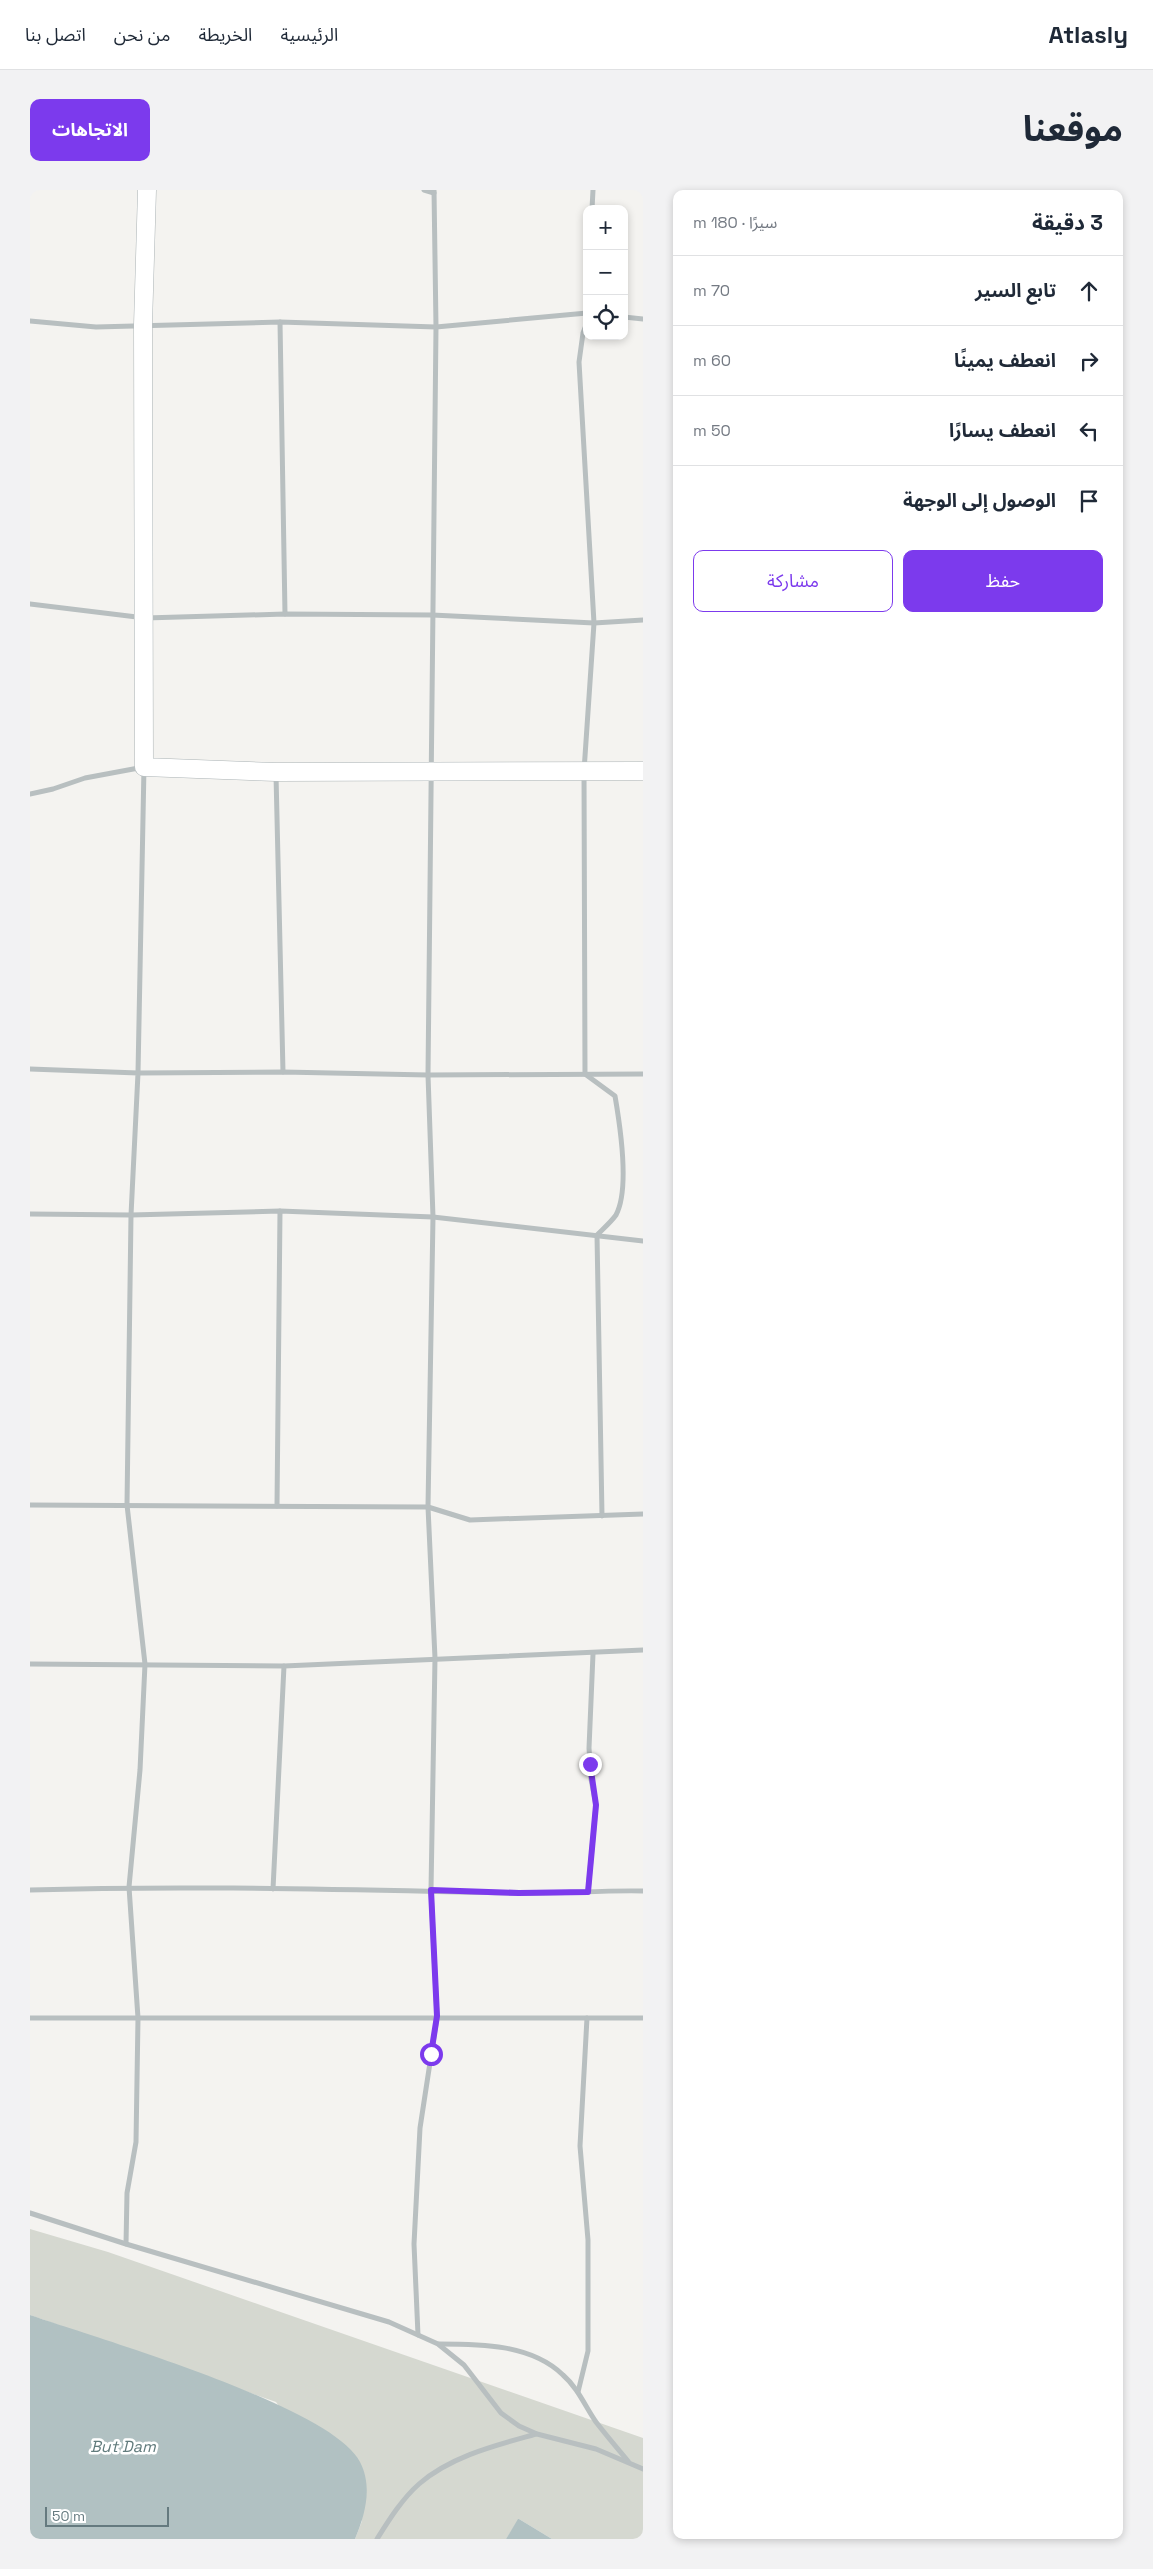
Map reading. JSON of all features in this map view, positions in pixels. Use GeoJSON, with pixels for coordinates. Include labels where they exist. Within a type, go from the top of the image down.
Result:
{"type":"FeatureCollection","features":[{"type":"Feature","properties":{"kind":"street"},"geometry":{"type":"LineString","coordinates":[[126,2244],[127,2193],[136,2142],[138,2018],[130,1887],[140,1770],[146,1664],[127,1505],[131,1215],[138,1073],[144,766],[143,325],[147,190]]}},
{"type":"Feature","properties":{"kind":"street"},"geometry":{"type":"LineString","coordinates":[[418,2335],[414,2244],[420,2128],[437,2016],[431,1890],[435,1658],[428,1507],[434,1217],[428,1076],[436,327],[434,191],[424,190]]}},
{"type":"Feature","properties":{"kind":"street"},"geometry":{"type":"LineString","coordinates":[[592,190],[592,205]]}},
{"type":"Feature","properties":{"kind":"street"},"geometry":{"type":"LineString","coordinates":[[30,321],[96,327],[280,322],[436,327],[583,313]]}},
{"type":"Feature","properties":{"kind":"street"},"geometry":{"type":"LineString","coordinates":[[628,317],[643,319]]}},
{"type":"Feature","properties":{"kind":"street"},"geometry":{"type":"LineString","coordinates":[[280,322],[285,614]]}},
{"type":"Feature","properties":{"kind":"street"},"geometry":{"type":"LineString","coordinates":[[583,331],[579,362],[594,623],[584,771],[586,1074]]}},
{"type":"Feature","properties":{"kind":"street"},"geometry":{"type":"LineString","coordinates":[[30,604],[145,618],[285,614],[432,615],[594,623],[643,620]]}},
{"type":"Feature","properties":{"kind":"street"},"geometry":{"type":"LineString","coordinates":[[30,794],[53,789],[85,778],[144,766],[276,772],[643,771]]}},
{"type":"Feature","properties":{"kind":"street"},"geometry":{"type":"LineString","coordinates":[[276,772],[284,1072]]}},
{"type":"Feature","properties":{"kind":"street"},"geometry":{"type":"LineString","coordinates":[[30,1069],[138,1073],[284,1072],[428,1076],[643,1074]]}},
{"type":"Feature","properties":{"kind":"street"},"geometry":{"type":"LineString","coordinates":[[586,1074],[614,1096],[619,1121],[623,1184],[616,1214],[598,1235],[602,1516]]}},
{"type":"Feature","properties":{"kind":"street"},"geometry":{"type":"LineString","coordinates":[[277,1506],[280,1211]]}},
{"type":"Feature","properties":{"kind":"street"},"geometry":{"type":"LineString","coordinates":[[30,1214],[131,1215],[280,1211],[434,1217],[643,1241]]}},
{"type":"Feature","properties":{"kind":"street"},"geometry":{"type":"LineString","coordinates":[[30,1505],[428,1507],[470,1520],[643,1514]]}},
{"type":"Feature","properties":{"kind":"street"},"geometry":{"type":"LineString","coordinates":[[30,1664],[284,1666],[435,1658],[592,1654],[643,1650]]}},
{"type":"Feature","properties":{"kind":"street"},"geometry":{"type":"LineString","coordinates":[[588,1892],[596,1805],[591,1779],[589,1748],[592,1654]]}},
{"type":"Feature","properties":{"kind":"street"},"geometry":{"type":"LineString","coordinates":[[273,1889],[284,1666]]}},
{"type":"Feature","properties":{"kind":"street"},"geometry":{"type":"LineString","coordinates":[[30,1890],[130,1887],[431,1890],[519,1893],[643,1891]]}},
{"type":"Feature","properties":{"kind":"street"},"geometry":{"type":"LineString","coordinates":[[30,2018],[437,2016],[643,2018]]}},
{"type":"Feature","properties":{"kind":"street"},"geometry":{"type":"LineString","coordinates":[[578,2392],[588,2351],[588,2240],[580,2146],[588,2018]]}},
{"type":"Feature","properties":{"kind":"street"},"geometry":{"type":"LineString","coordinates":[[30,2213],[126,2244],[389,2322],[438,2344],[464,2365],[501,2413],[519,2426],[537,2434],[596,2448],[643,2469]]}},
{"type":"Feature","properties":{"kind":"street"},"geometry":{"type":"LineString","coordinates":[[438,2344],[478,2344],[511,2349],[546,2363],[563,2374],[578,2392],[596,2422],[630,2463]]}},
{"type":"Feature","properties":{"kind":"street"},"geometry":{"type":"LineString","coordinates":[[377,2539],[394,2512],[420,2484],[455,2461],[537,2434]]}},
{"type":"Feature","properties":{"kind":"shaded area"},"geometry":{"type":"Polygon","coordinates":[[[30,2229],[108,2252],[643,2438],[643,2539],[552,2539],[519,2519],[506,2539],[355,2539],[362,2521],[276,2402],[30,2315],[30,2229]]]}},
{"type":"Feature","properties":{"kind":"water","name":"But Dam"},"geometry":{"type":"Polygon","coordinates":[[[30,2315],[156,2357],[261,2397],[306,2419],[340,2441],[360,2462],[366,2481],[366,2501],[355,2539],[30,2539],[30,2315]]]}},
{"type":"Feature","properties":{"kind":"water"},"geometry":{"type":"Polygon","coordinates":[[[519,2519],[552,2539],[506,2539],[519,2519]]]}},
{"type":"Feature","properties":{"kind":"route"},"geometry":{"type":"LineString","coordinates":[[431,2054],[437,2016],[431,1890],[519,1893],[588,1892],[596,1805],[590,1764]]}}]}
